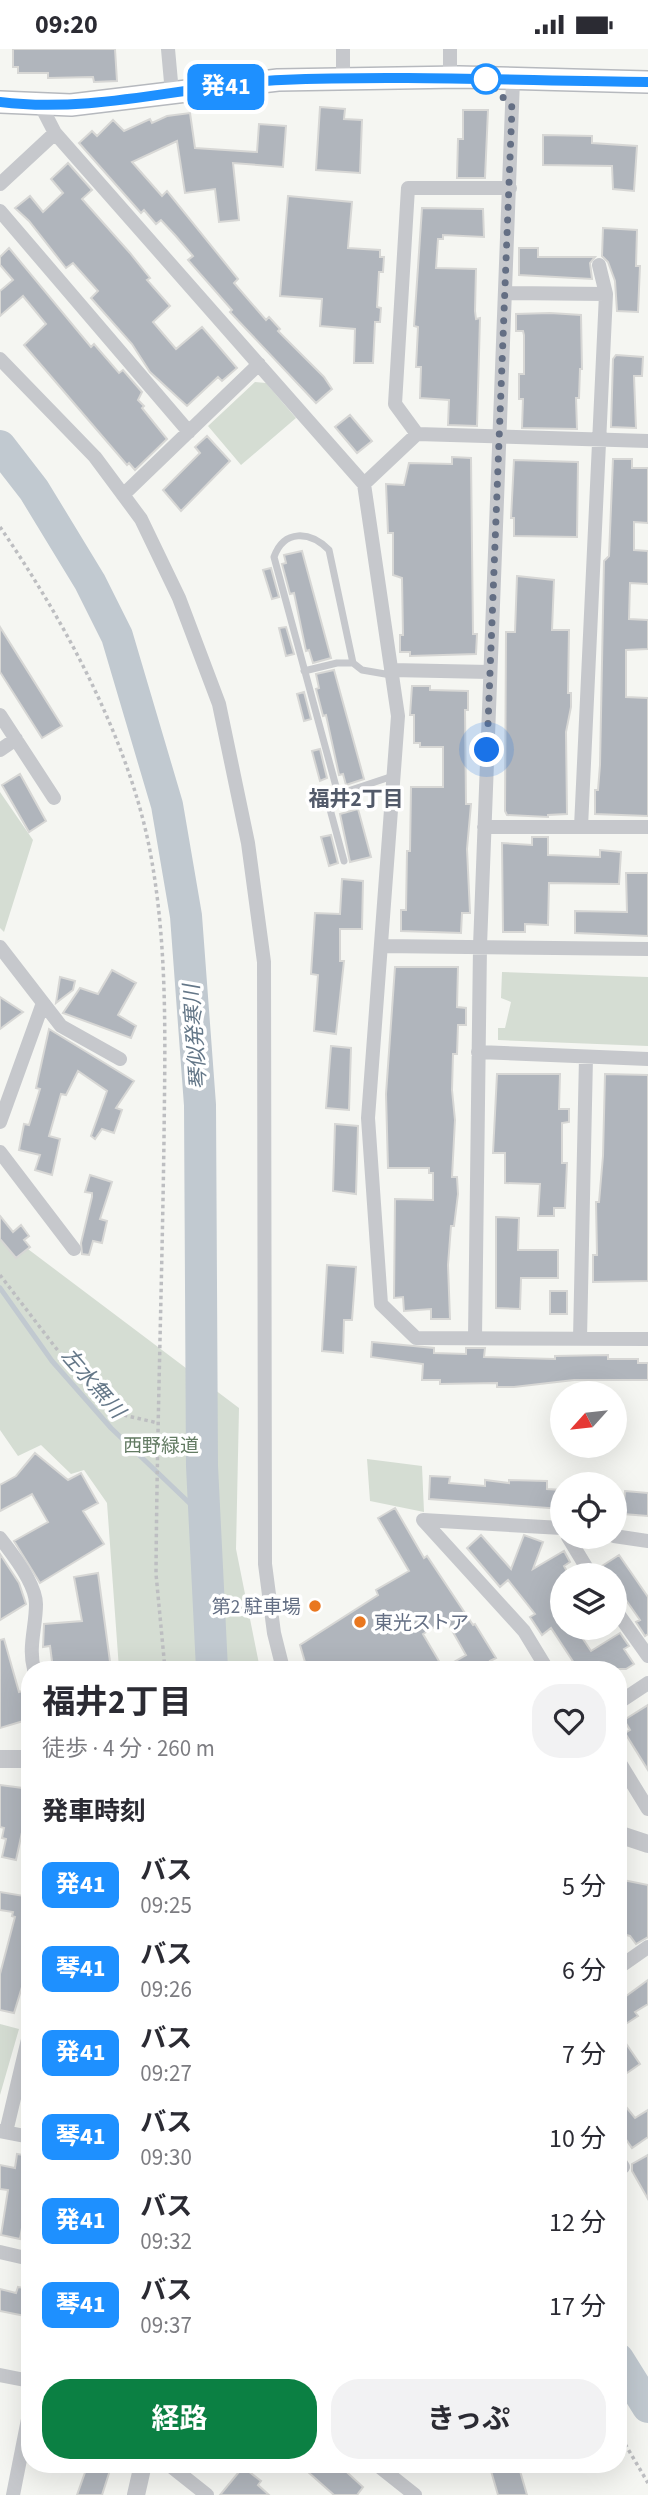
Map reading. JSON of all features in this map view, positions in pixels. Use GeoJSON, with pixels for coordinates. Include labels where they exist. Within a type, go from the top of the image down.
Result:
{"type":"FeatureCollection","features":[{"type":"Feature","properties":{"kind":"main road"},"geometry":{"type":"LineString","coordinates":[[0,102],[71,105],[278,81],[450,77],[648,82]]}},
{"type":"Feature","properties":{"kind":"street"},"geometry":{"type":"LineString","coordinates":[[168,49],[172,93]]}},
{"type":"Feature","properties":{"kind":"street"},"geometry":{"type":"LineString","coordinates":[[343,49],[344,79]]}},
{"type":"Feature","properties":{"kind":"street"},"geometry":{"type":"LineString","coordinates":[[450,49],[450,77]]}},
{"type":"Feature","properties":{"kind":"street"},"geometry":{"type":"LineString","coordinates":[[475,1338],[480,946],[497,436],[506,293],[513,80]]}},
{"type":"Feature","properties":{"kind":"street"},"geometry":{"type":"LineString","coordinates":[[40,104],[55,133],[363,484],[398,716],[368,1118],[381,1304],[416,1338],[648,1339]]}},
{"type":"Feature","properties":{"kind":"street"},"geometry":{"type":"LineString","coordinates":[[0,184],[55,133]]}},
{"type":"Feature","properties":{"kind":"street"},"geometry":{"type":"LineString","coordinates":[[417,433],[395,404],[408,188],[510,188]]}},
{"type":"Feature","properties":{"kind":"street"},"geometry":{"type":"LineString","coordinates":[[0,211],[189,432]]}},
{"type":"Feature","properties":{"kind":"street"},"geometry":{"type":"LineString","coordinates":[[581,827],[606,295],[599,265]]}},
{"type":"Feature","properties":{"kind":"street"},"geometry":{"type":"LineString","coordinates":[[506,293],[606,295]]}},
{"type":"Feature","properties":{"kind":"street"},"geometry":{"type":"LineString","coordinates":[[0,359],[95,457],[141,519],[163,561],[219,704],[252,869],[264,962],[265,1564],[274,1633],[281,1661]]}},
{"type":"Feature","properties":{"kind":"street"},"geometry":{"type":"LineString","coordinates":[[123,495],[259,364]]}},
{"type":"Feature","properties":{"kind":"street"},"geometry":{"type":"LineString","coordinates":[[363,484],[417,433],[648,441]]}},
{"type":"Feature","properties":{"kind":"street"},"geometry":{"type":"LineString","coordinates":[[391,673],[490,672]]}},
{"type":"Feature","properties":{"kind":"street"},"geometry":{"type":"LineString","coordinates":[[0,715],[54,798]]}},
{"type":"Feature","properties":{"kind":"street"},"geometry":{"type":"LineString","coordinates":[[0,750],[16,739]]}},
{"type":"Feature","properties":{"kind":"street"},"geometry":{"type":"LineString","coordinates":[[484,827],[648,827]]}},
{"type":"Feature","properties":{"kind":"street"},"geometry":{"type":"LineString","coordinates":[[381,946],[648,949]]}},
{"type":"Feature","properties":{"kind":"street"},"geometry":{"type":"LineString","coordinates":[[0,947],[61,1025],[120,1059]]}},
{"type":"Feature","properties":{"kind":"street"},"geometry":{"type":"LineString","coordinates":[[0,1122],[43,1003]]}},
{"type":"Feature","properties":{"kind":"street"},"geometry":{"type":"LineString","coordinates":[[478,1052],[648,1059]]}},
{"type":"Feature","properties":{"kind":"street"},"geometry":{"type":"LineString","coordinates":[[580,1339],[586,1057]]}},
{"type":"Feature","properties":{"kind":"street"},"geometry":{"type":"LineString","coordinates":[[0,1152],[74,1249]]}},
{"type":"Feature","properties":{"kind":"street"},"geometry":{"type":"LineString","coordinates":[[542,1661],[523,1631],[423,1520],[550,1527]]}},
{"type":"Feature","properties":{"kind":"street"},"geometry":{"type":"LineString","coordinates":[[0,1538],[18,1561],[36,1601],[30,1653],[32,1661]]}},
{"type":"Feature","properties":{"kind":"street"},"geometry":{"type":"LineString","coordinates":[[627,1538],[648,1541]]}},
{"type":"Feature","properties":{"kind":"street"},"geometry":{"type":"LineString","coordinates":[[627,1626],[648,1656]]}},
{"type":"Feature","properties":{"kind":"street"},"geometry":{"type":"LineString","coordinates":[[627,1697],[648,1683]]}},
{"type":"Feature","properties":{"kind":"street"},"geometry":{"type":"LineString","coordinates":[[0,1759],[21,1759]]}},
{"type":"Feature","properties":{"kind":"street"},"geometry":{"type":"LineString","coordinates":[[627,1775],[648,1809]]}},
{"type":"Feature","properties":{"kind":"street"},"geometry":{"type":"LineString","coordinates":[[627,1837],[648,1844]]}},
{"type":"Feature","properties":{"kind":"street"},"geometry":{"type":"LineString","coordinates":[[627,1962],[648,1947]]}},
{"type":"Feature","properties":{"kind":"street"},"geometry":{"type":"LineString","coordinates":[[21,2065],[3,2132],[21,2135]]}},
{"type":"Feature","properties":{"kind":"street"},"geometry":{"type":"LineString","coordinates":[[0,2252],[21,2257]]}},
{"type":"Feature","properties":{"kind":"street"},"geometry":{"type":"LineString","coordinates":[[0,2375],[21,2379]]}},
{"type":"Feature","properties":{"kind":"street"},"geometry":{"type":"LineString","coordinates":[[13,2495],[21,2455]]}},
{"type":"Feature","properties":{"kind":"street"},"geometry":{"type":"LineString","coordinates":[[136,2495],[141,2473]]}},
{"type":"Feature","properties":{"kind":"street"},"geometry":{"type":"LineString","coordinates":[[179,2473],[207,2495]]}},
{"type":"Feature","properties":{"kind":"street"},"geometry":{"type":"LineString","coordinates":[[387,2473],[415,2495]]}},
{"type":"Feature","properties":{"kind":"lane"},"geometry":{"type":"LineString","coordinates":[[338,794],[274,558],[279,544],[292,536],[307,534],[320,540],[329,550],[353,663]]}},
{"type":"Feature","properties":{"kind":"lane"},"geometry":{"type":"LineString","coordinates":[[304,671],[337,663],[353,663],[362,670],[391,673]]}},
{"type":"Feature","properties":{"kind":"lane"},"geometry":{"type":"LineString","coordinates":[[344,861],[327,798],[393,776]]}},
{"type":"Feature","properties":{"kind":"path"},"geometry":{"type":"LineString","coordinates":[[0,527],[58,624],[107,716],[132,783],[150,851],[164,957],[156,1504],[157,1611],[164,1661]]}},
{"type":"Feature","properties":{"kind":"path"},"geometry":{"type":"LineString","coordinates":[[0,1275],[88,1390],[119,1414],[158,1423]]}},
{"type":"Feature","properties":{"kind":"path"},"geometry":{"type":"LineString","coordinates":[[627,2447],[648,2483]]}},
{"type":"Feature","properties":{"kind":"green space"},"geometry":{"type":"Polygon","coordinates":[[[255,382],[266,383],[296,418],[241,465],[208,426],[255,382]]]}},
{"type":"Feature","properties":{"kind":"green space"},"geometry":{"type":"Polygon","coordinates":[[[0,792],[33,840],[4,932],[0,928],[0,792]]]}},
{"type":"Feature","properties":{"kind":"green space"},"geometry":{"type":"Polygon","coordinates":[[[502,972],[648,977],[648,1046],[498,1040],[498,1028],[505,1028],[511,1002],[501,998],[502,972]]]}},
{"type":"Feature","properties":{"kind":"green space","name":"西野緑道"},"geometry":{"type":"Polygon","coordinates":[[[0,1228],[239,1408],[236,1549],[258,1661],[118,1661],[107,1503],[84,1470],[71,1474],[41,1445],[18,1456],[0,1430],[0,1228]]]}},
{"type":"Feature","properties":{"kind":"green space"},"geometry":{"type":"Polygon","coordinates":[[[367,1459],[422,1466],[424,1512],[370,1501],[367,1459]]]}},
{"type":"Feature","properties":{"kind":"green space"},"geometry":{"type":"Polygon","coordinates":[[[0,2024],[19,2029],[0,2095],[0,2024]]]}},
{"type":"Feature","properties":{"kind":"building"},"geometry":{"type":"Polygon","coordinates":[[[13,49],[115,49],[117,81],[94,82],[93,77],[48,78],[48,73],[18,73],[18,67],[13,67],[13,49]]]}},
{"type":"Feature","properties":{"kind":"building"},"geometry":{"type":"Polygon","coordinates":[[[320,107],[345,109],[344,119],[362,120],[360,173],[316,170],[320,107]]]}},
{"type":"Feature","properties":{"kind":"building"},"geometry":{"type":"Polygon","coordinates":[[[463,110],[488,110],[485,178],[457,178],[458,139],[463,139],[463,110]]]}},
{"type":"Feature","properties":{"kind":"building"},"geometry":{"type":"Polygon","coordinates":[[[190,113],[195,148],[257,152],[259,124],[286,126],[283,167],[233,163],[239,220],[219,222],[215,189],[185,193],[177,141],[132,162],[162,196],[167,191],[238,279],[234,283],[266,320],[269,317],[280,329],[278,331],[324,377],[332,389],[316,403],[230,312],[232,310],[188,260],[193,256],[175,235],[161,220],[156,224],[144,210],[141,213],[79,143],[92,131],[97,136],[113,120],[124,131],[150,119],[152,123],[167,116],[190,113]]]}},
{"type":"Feature","properties":{"kind":"building"},"geometry":{"type":"Polygon","coordinates":[[[543,135],[592,136],[592,143],[637,146],[634,191],[613,189],[612,166],[543,165],[543,135]]]}},
{"type":"Feature","properties":{"kind":"building"},"geometry":{"type":"Polygon","coordinates":[[[68,163],[92,190],[82,199],[130,253],[150,278],[147,280],[170,306],[153,322],[176,349],[202,327],[237,368],[222,381],[218,377],[187,406],[150,372],[132,344],[91,298],[98,291],[73,263],[66,268],[29,221],[15,208],[30,196],[43,212],[63,193],[51,179],[68,163]]]}},
{"type":"Feature","properties":{"kind":"building"},"geometry":{"type":"Polygon","coordinates":[[[288,196],[352,202],[348,248],[380,250],[380,257],[384,257],[383,272],[379,272],[377,307],[381,308],[380,322],[375,322],[373,363],[354,363],[355,329],[320,326],[322,299],[280,296],[288,196]]]}},
{"type":"Feature","properties":{"kind":"building"},"geometry":{"type":"Polygon","coordinates":[[[422,208],[483,209],[484,237],[443,235],[443,239],[438,239],[436,268],[476,269],[475,311],[476,319],[480,318],[477,426],[448,425],[449,400],[420,398],[421,367],[416,367],[418,327],[414,326],[422,208]]]}},
{"type":"Feature","properties":{"kind":"building"},"geometry":{"type":"Polygon","coordinates":[[[603,228],[637,230],[636,266],[640,266],[638,312],[617,311],[615,281],[608,262],[602,256],[603,228]]]}},
{"type":"Feature","properties":{"kind":"building"},"geometry":{"type":"Polygon","coordinates":[[[9,248],[91,347],[94,344],[119,373],[123,370],[142,392],[138,400],[144,406],[142,408],[167,439],[135,470],[129,463],[127,465],[24,345],[46,324],[23,296],[0,316],[0,291],[13,280],[0,265],[0,257],[9,248]]]}},
{"type":"Feature","properties":{"kind":"building"},"geometry":{"type":"Polygon","coordinates":[[[519,248],[538,248],[538,257],[595,257],[590,263],[592,279],[519,275],[519,248]]]}},
{"type":"Feature","properties":{"kind":"building"},"geometry":{"type":"Polygon","coordinates":[[[516,314],[581,315],[582,369],[579,398],[576,398],[577,429],[522,428],[523,399],[519,399],[519,374],[524,374],[524,335],[523,331],[516,331],[516,314]]]}},
{"type":"Feature","properties":{"kind":"building"},"geometry":{"type":"Polygon","coordinates":[[[616,355],[643,357],[642,376],[634,376],[636,428],[611,427],[613,359],[616,355]]]}},
{"type":"Feature","properties":{"kind":"building"},"geometry":{"type":"Polygon","coordinates":[[[350,415],[372,441],[357,453],[335,427],[350,415]]]}},
{"type":"Feature","properties":{"kind":"building"},"geometry":{"type":"Polygon","coordinates":[[[207,436],[230,461],[181,511],[163,490],[200,453],[195,447],[207,436]]]}},
{"type":"Feature","properties":{"kind":"building"},"geometry":{"type":"Polygon","coordinates":[[[452,457],[471,458],[473,634],[477,634],[476,654],[410,656],[410,652],[400,652],[400,635],[403,635],[402,578],[393,575],[393,533],[388,533],[386,484],[404,485],[409,463],[452,464],[452,457]]]}},
{"type":"Feature","properties":{"kind":"building"},"geometry":{"type":"Polygon","coordinates":[[[613,459],[632,459],[632,468],[648,468],[648,523],[634,522],[634,550],[648,551],[648,584],[630,583],[629,619],[648,620],[648,649],[626,650],[626,697],[648,698],[648,816],[595,814],[595,790],[598,790],[600,765],[604,561],[609,556],[613,459]]]}},
{"type":"Feature","properties":{"kind":"building"},"geometry":{"type":"Polygon","coordinates":[[[514,460],[578,462],[577,537],[514,536],[514,518],[511,518],[514,460]]]}},
{"type":"Feature","properties":{"kind":"building"},"geometry":{"type":"Polygon","coordinates":[[[302,551],[331,658],[313,663],[309,650],[306,651],[294,593],[290,594],[282,564],[286,563],[284,555],[302,551]]]}},
{"type":"Feature","properties":{"kind":"building"},"geometry":{"type":"Polygon","coordinates":[[[271,568],[279,597],[272,599],[263,570],[271,568]]]}},
{"type":"Feature","properties":{"kind":"building"},"geometry":{"type":"Polygon","coordinates":[[[517,576],[554,580],[552,630],[569,630],[568,693],[571,693],[571,707],[566,732],[567,814],[548,817],[507,815],[505,811],[506,632],[515,632],[517,576]]]}},
{"type":"Feature","properties":{"kind":"building"},"geometry":{"type":"Polygon","coordinates":[[[0,627],[62,726],[42,738],[0,672],[0,627]]]}},
{"type":"Feature","properties":{"kind":"building"},"geometry":{"type":"Polygon","coordinates":[[[286,627],[294,654],[286,656],[279,628],[286,627]]]}},
{"type":"Feature","properties":{"kind":"building"},"geometry":{"type":"Polygon","coordinates":[[[334,670],[364,779],[346,785],[343,774],[339,775],[326,715],[323,716],[316,689],[319,688],[316,674],[334,670]]]}},
{"type":"Feature","properties":{"kind":"building"},"geometry":{"type":"Polygon","coordinates":[[[412,686],[430,686],[430,690],[468,691],[468,710],[465,710],[466,804],[471,804],[467,849],[470,913],[462,913],[461,933],[401,931],[401,910],[406,910],[411,787],[443,787],[443,747],[420,747],[420,743],[414,743],[414,715],[410,715],[412,686]]]}},
{"type":"Feature","properties":{"kind":"building"},"geometry":{"type":"Polygon","coordinates":[[[304,692],[311,719],[304,721],[297,694],[304,692]]]}},
{"type":"Feature","properties":{"kind":"building"},"geometry":{"type":"Polygon","coordinates":[[[320,749],[327,778],[320,781],[312,751],[320,749]]]}},
{"type":"Feature","properties":{"kind":"building"},"geometry":{"type":"Polygon","coordinates":[[[20,774],[46,821],[29,832],[2,785],[20,774]]]}},
{"type":"Feature","properties":{"kind":"building"},"geometry":{"type":"Polygon","coordinates":[[[358,809],[371,857],[350,862],[340,814],[358,809]]]}},
{"type":"Feature","properties":{"kind":"building"},"geometry":{"type":"Polygon","coordinates":[[[331,835],[338,863],[329,866],[321,837],[331,835]]]}},
{"type":"Feature","properties":{"kind":"building"},"geometry":{"type":"Polygon","coordinates":[[[532,837],[548,837],[548,855],[600,857],[600,850],[621,852],[619,884],[549,883],[548,925],[525,924],[525,932],[503,932],[502,843],[532,845],[532,837]]]}},
{"type":"Feature","properties":{"kind":"building"},"geometry":{"type":"Polygon","coordinates":[[[626,873],[648,873],[648,936],[575,933],[575,911],[627,912],[626,873]]]}},
{"type":"Feature","properties":{"kind":"building"},"geometry":{"type":"Polygon","coordinates":[[[342,879],[363,881],[362,929],[340,929],[340,961],[344,961],[336,1034],[314,1031],[318,975],[311,974],[315,913],[340,914],[342,879]]]}},
{"type":"Feature","properties":{"kind":"building"},"geometry":{"type":"Polygon","coordinates":[[[395,967],[458,967],[457,1007],[466,1008],[466,1025],[458,1025],[457,1054],[453,1054],[455,1120],[452,1177],[457,1177],[458,1194],[454,1226],[451,1226],[448,1265],[450,1319],[431,1319],[431,1309],[404,1311],[403,1297],[394,1298],[395,1199],[433,1200],[433,1173],[429,1173],[429,1168],[388,1168],[386,1094],[395,967]]]}},
{"type":"Feature","properties":{"kind":"building"},"geometry":{"type":"Polygon","coordinates":[[[112,970],[136,983],[118,1015],[136,1026],[131,1038],[63,1013],[80,988],[98,994],[112,970]]]}},
{"type":"Feature","properties":{"kind":"building"},"geometry":{"type":"Polygon","coordinates":[[[60,977],[75,981],[73,990],[56,1003],[60,977]]]}},
{"type":"Feature","properties":{"kind":"building"},"geometry":{"type":"Polygon","coordinates":[[[0,997],[23,1012],[0,1029],[0,997]]]}},
{"type":"Feature","properties":{"kind":"building"},"geometry":{"type":"Polygon","coordinates":[[[49,1029],[134,1081],[116,1108],[122,1110],[114,1133],[102,1129],[95,1139],[91,1136],[107,1091],[78,1071],[66,1095],[61,1094],[49,1136],[60,1139],[52,1175],[35,1170],[40,1155],[19,1150],[24,1124],[29,1125],[40,1089],[36,1088],[49,1029]]]}},
{"type":"Feature","properties":{"kind":"building"},"geometry":{"type":"Polygon","coordinates":[[[331,1046],[351,1048],[349,1110],[326,1108],[331,1046]]]}},
{"type":"Feature","properties":{"kind":"building"},"geometry":{"type":"Polygon","coordinates":[[[497,1074],[560,1074],[559,1109],[569,1109],[569,1122],[562,1123],[562,1163],[567,1163],[565,1208],[554,1208],[554,1216],[538,1216],[540,1184],[505,1183],[505,1153],[493,1153],[497,1074]]]}},
{"type":"Feature","properties":{"kind":"building"},"geometry":{"type":"Polygon","coordinates":[[[605,1074],[648,1075],[648,1281],[593,1282],[593,1255],[597,1255],[596,1202],[599,1202],[603,1156],[605,1074]]]}},
{"type":"Feature","properties":{"kind":"building"},"geometry":{"type":"Polygon","coordinates":[[[335,1124],[358,1126],[356,1194],[333,1191],[335,1124]]]}},
{"type":"Feature","properties":{"kind":"building"},"geometry":{"type":"Polygon","coordinates":[[[90,1175],[112,1182],[100,1219],[107,1221],[102,1243],[93,1241],[89,1255],[82,1254],[81,1243],[92,1197],[92,1193],[85,1192],[90,1175]]]}},
{"type":"Feature","properties":{"kind":"building"},"geometry":{"type":"Polygon","coordinates":[[[0,1216],[13,1232],[21,1225],[29,1236],[24,1240],[30,1247],[16,1258],[0,1239],[0,1216]]]}},
{"type":"Feature","properties":{"kind":"building"},"geometry":{"type":"Polygon","coordinates":[[[496,1217],[519,1218],[518,1250],[558,1250],[558,1278],[521,1278],[520,1309],[496,1308],[496,1217]]]}},
{"type":"Feature","properties":{"kind":"building"},"geometry":{"type":"Polygon","coordinates":[[[327,1265],[356,1267],[352,1320],[344,1320],[343,1353],[322,1351],[327,1265]]]}},
{"type":"Feature","properties":{"kind":"building"},"geometry":{"type":"Polygon","coordinates":[[[550,1291],[567,1291],[567,1314],[550,1314],[550,1291]]]}},
{"type":"Feature","properties":{"kind":"building"},"geometry":{"type":"Polygon","coordinates":[[[372,1342],[434,1348],[434,1353],[466,1354],[466,1348],[485,1348],[484,1357],[555,1359],[555,1356],[608,1355],[608,1359],[638,1359],[638,1363],[648,1363],[648,1380],[550,1381],[514,1387],[497,1387],[497,1383],[440,1384],[440,1380],[422,1380],[423,1364],[371,1357],[372,1342]]]}},
{"type":"Feature","properties":{"kind":"building"},"geometry":{"type":"Polygon","coordinates":[[[35,1453],[68,1480],[81,1473],[98,1503],[83,1511],[104,1544],[40,1583],[14,1541],[48,1522],[32,1494],[0,1511],[0,1485],[16,1476],[35,1453]]]}},
{"type":"Feature","properties":{"kind":"building"},"geometry":{"type":"Polygon","coordinates":[[[430,1476],[450,1477],[449,1483],[485,1486],[485,1480],[509,1483],[509,1480],[547,1481],[547,1489],[550,1489],[550,1508],[429,1499],[430,1476]]]}},
{"type":"Feature","properties":{"kind":"building"},"geometry":{"type":"Polygon","coordinates":[[[627,1491],[648,1493],[648,1516],[627,1514],[627,1491]]]}},
{"type":"Feature","properties":{"kind":"building"},"geometry":{"type":"Polygon","coordinates":[[[395,1508],[424,1558],[427,1556],[496,1658],[490,1661],[455,1661],[466,1655],[446,1620],[423,1634],[439,1661],[305,1661],[300,1645],[378,1595],[376,1590],[409,1571],[378,1518],[395,1508]]]}},
{"type":"Feature","properties":{"kind":"building"},"geometry":{"type":"Polygon","coordinates":[[[481,1535],[511,1569],[524,1535],[543,1542],[533,1569],[564,1551],[570,1562],[550,1563],[550,1629],[542,1635],[530,1617],[535,1614],[508,1580],[500,1587],[467,1548],[481,1535]]]}},
{"type":"Feature","properties":{"kind":"building"},"geometry":{"type":"Polygon","coordinates":[[[0,1554],[19,1583],[26,1604],[0,1620],[0,1554]]]}},
{"type":"Feature","properties":{"kind":"building"},"geometry":{"type":"Polygon","coordinates":[[[619,1555],[625,1563],[607,1563],[619,1555]]]}},
{"type":"Feature","properties":{"kind":"building"},"geometry":{"type":"Polygon","coordinates":[[[627,1567],[648,1597],[648,1634],[645,1636],[636,1622],[640,1620],[627,1602],[627,1567]]]}},
{"type":"Feature","properties":{"kind":"building"},"geometry":{"type":"Polygon","coordinates":[[[98,1573],[110,1661],[52,1661],[50,1646],[43,1647],[44,1624],[82,1621],[74,1577],[98,1573]]]}},
{"type":"Feature","properties":{"kind":"building"},"geometry":{"type":"Polygon","coordinates":[[[4,1639],[21,1691],[21,1722],[0,1728],[0,1640],[4,1639]]]}},
{"type":"Feature","properties":{"kind":"building"},"geometry":{"type":"Polygon","coordinates":[[[559,1640],[584,1640],[591,1651],[609,1640],[625,1640],[629,1646],[624,1649],[634,1664],[627,1668],[627,1661],[573,1661],[559,1640]]]}},
{"type":"Feature","properties":{"kind":"building"},"geometry":{"type":"Polygon","coordinates":[[[648,1705],[648,1770],[627,1736],[630,1730],[627,1718],[648,1705]]]}},
{"type":"Feature","properties":{"kind":"building"},"geometry":{"type":"Polygon","coordinates":[[[0,1785],[21,1788],[21,1837],[16,1860],[2,1857],[6,1839],[2,1838],[4,1828],[0,1827],[0,1785]]]}},
{"type":"Feature","properties":{"kind":"building"},"geometry":{"type":"Polygon","coordinates":[[[627,1881],[648,1885],[648,1937],[636,1944],[627,1935],[627,1881]]]}},
{"type":"Feature","properties":{"kind":"building"},"geometry":{"type":"Polygon","coordinates":[[[0,1892],[21,1896],[21,1990],[14,2013],[0,2010],[0,1974],[15,1917],[12,1916],[13,1912],[0,1910],[0,1892]]]}},
{"type":"Feature","properties":{"kind":"building"},"geometry":{"type":"Polygon","coordinates":[[[648,1980],[648,2004],[635,2012],[638,2016],[627,2023],[627,1995],[648,1980]]]}},
{"type":"Feature","properties":{"kind":"building"},"geometry":{"type":"Polygon","coordinates":[[[627,2045],[640,2064],[627,2073],[627,2045]]]}},
{"type":"Feature","properties":{"kind":"building"},"geometry":{"type":"Polygon","coordinates":[[[627,2108],[635,2118],[648,2110],[648,2137],[632,2148],[627,2141],[627,2108]]]}},
{"type":"Feature","properties":{"kind":"building"},"geometry":{"type":"Polygon","coordinates":[[[17,2154],[21,2155],[20,2239],[1,2235],[8,2190],[0,2189],[0,2165],[15,2168],[17,2154]]]}},
{"type":"Feature","properties":{"kind":"building"},"geometry":{"type":"Polygon","coordinates":[[[648,2155],[648,2199],[632,2171],[632,2164],[648,2155]]]}},
{"type":"Feature","properties":{"kind":"building"},"geometry":{"type":"Polygon","coordinates":[[[18,2287],[21,2288],[21,2315],[0,2311],[0,2289],[16,2293],[18,2287]]]}},
{"type":"Feature","properties":{"kind":"building"},"geometry":{"type":"Polygon","coordinates":[[[85,2473],[109,2473],[102,2495],[77,2495],[85,2473]]]}},
{"type":"Feature","properties":{"kind":"building"},"geometry":{"type":"Polygon","coordinates":[[[238,2473],[251,2473],[261,2481],[258,2485],[269,2495],[220,2495],[238,2473]]]}},
{"type":"Feature","properties":{"kind":"building"},"geometry":{"type":"Polygon","coordinates":[[[309,2473],[348,2473],[363,2487],[357,2495],[334,2495],[309,2473]]]}},
{"type":"Feature","properties":{"kind":"building"},"geometry":{"type":"Polygon","coordinates":[[[492,2473],[521,2473],[527,2495],[498,2495],[492,2473]]]}},
{"type":"Feature","properties":{"kind":"waterway","name":"琴似発寒川"},"geometry":{"type":"LineString","coordinates":[[0,446],[34,490],[90,582],[117,636],[167,805],[186,916],[200,1105],[202,1466],[212,1661]]}},
{"type":"Feature","properties":{"kind":"waterway","name":"左水無川"},"geometry":{"type":"LineString","coordinates":[[0,1288],[52,1361],[111,1428],[204,1517]]}},
{"type":"Feature","properties":{"kind":"waterway","name":"琴似発寒川"},"geometry":{"type":"LineString","coordinates":[[627,2373],[648,2407]]}},
{"type":"Feature","properties":{"kind":"bus line","name":"発41"},"geometry":{"type":"LineString","coordinates":[[0,102],[71,105],[278,81],[459,77],[648,82]]}},
{"type":"Feature","properties":{"kind":"place","name":"第2 駐車場"},"geometry":{"type":"Point","coordinates":[315,1606]}},
{"type":"Feature","properties":{"kind":"place","name":"東光ストア"},"geometry":{"type":"Point","coordinates":[360,1622]}},
{"type":"Feature","properties":{"kind":"district","name":"福井2丁目"},"geometry":{"type":"Point","coordinates":[356,799]}},
{"type":"Feature","properties":{"kind":"route"},"geometry":{"type":"LineString","coordinates":[[486,79],[512,107],[506,293],[497,436],[487,750]]}}]}
